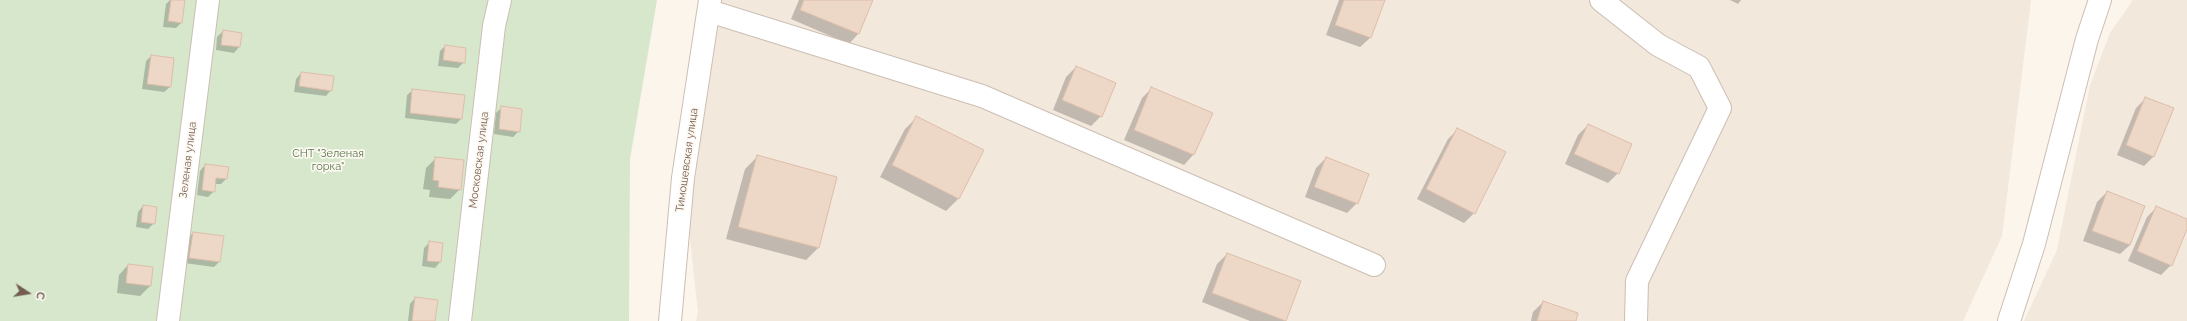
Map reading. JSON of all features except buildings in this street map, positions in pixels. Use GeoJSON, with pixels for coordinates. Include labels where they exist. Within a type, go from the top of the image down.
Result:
{"type":"FeatureCollection","features":[{"type":"Feature","properties":{"kind":"street","name":"Зеленая улица"},"geometry":{"type":"LineString","coordinates":[[168,321],[208,0]]}},
{"type":"Feature","properties":{"kind":"street","name":"Московская улица"},"geometry":{"type":"LineString","coordinates":[[460,321],[494,26],[500,0]]}},
{"type":"Feature","properties":{"kind":"street"},"geometry":{"type":"LineString","coordinates":[[1601,0],[1658,45],[1699,67],[1720,108],[1637,281],[1636,321]]}},
{"type":"Feature","properties":{"kind":"street"},"geometry":{"type":"LineString","coordinates":[[2009,321],[2034,244],[2087,39],[2100,0]]}},
{"type":"Feature","properties":{"kind":"street"},"geometry":{"type":"LineString","coordinates":[[710,5],[982,96],[1374,265]]}},
{"type":"Feature","properties":{"kind":"street","name":"Тимошевская улица"},"geometry":{"type":"LineString","coordinates":[[670,321],[683,178],[710,5]]}},
{"type":"Feature","properties":{"kind":"shaded area"},"geometry":{"type":"Polygon","coordinates":[[[705,0],[2031,0],[2002,236],[1963,321],[696,321],[698,312],[681,157],[705,0]]]}},
{"type":"Feature","properties":{"kind":"shaded area"},"geometry":{"type":"Polygon","coordinates":[[[2133,0],[2187,0],[2187,321],[2024,321],[2057,250],[2090,85],[2110,33],[2133,0]]]}},
{"type":"Feature","properties":{"kind":"green space","name":"СНТ \"Зеленая горка\""},"geometry":{"type":"Polygon","coordinates":[[[0,0],[657,0],[630,159],[629,321],[0,321],[0,0]]]}}]}
